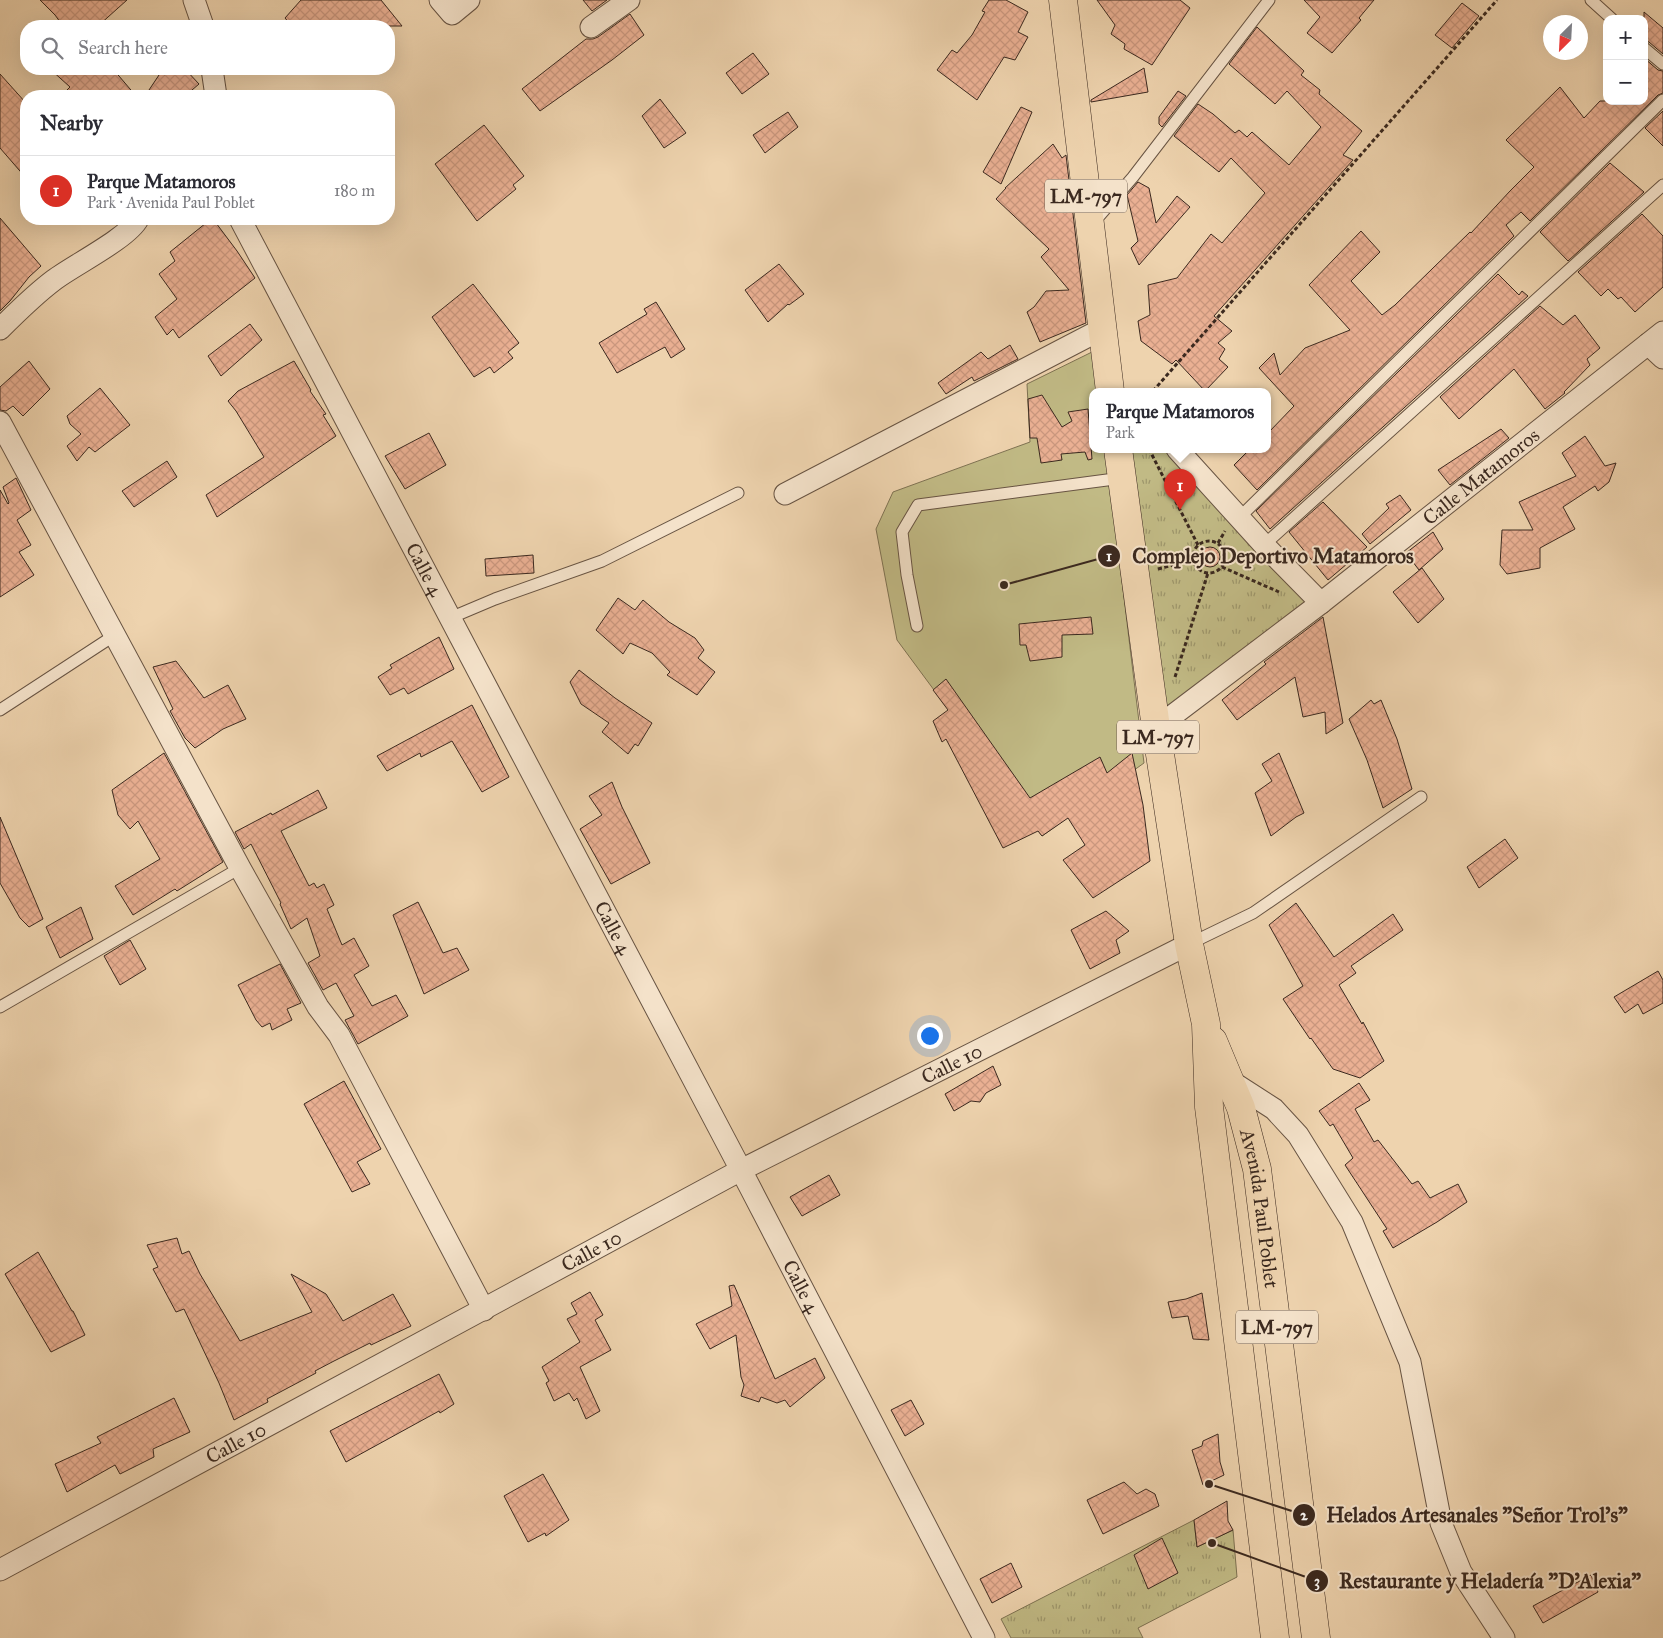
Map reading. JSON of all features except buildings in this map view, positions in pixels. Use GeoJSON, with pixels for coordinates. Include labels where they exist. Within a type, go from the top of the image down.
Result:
{"type":"FeatureCollection","features":[{"type":"Feature","properties":{"kind":"main road","name":"LM-797"},"geometry":{"type":"LineString","coordinates":[[1063,0],[1102,329],[1112,388]]}},
{"type":"Feature","properties":{"kind":"main road","name":"Avenida Paul Poblet"},"geometry":{"type":"LineString","coordinates":[[1119,453],[1156,728],[1189,944],[1206,1024],[1209,1107],[1275,1638]]}},
{"type":"Feature","properties":{"kind":"main road","name":"Avenida Paul Poblet"},"geometry":{"type":"LineString","coordinates":[[1206,1024],[1241,1108],[1257,1169],[1316,1638]]}},
{"type":"Feature","properties":{"kind":"street"},"geometry":{"type":"LineString","coordinates":[[194,0],[201,20]]}},
{"type":"Feature","properties":{"kind":"street"},"geometry":{"type":"LineString","coordinates":[[440,0],[452,14],[470,0]]}},
{"type":"Feature","properties":{"kind":"street"},"geometry":{"type":"LineString","coordinates":[[591,27],[629,0]]}},
{"type":"Feature","properties":{"kind":"street"},"geometry":{"type":"LineString","coordinates":[[213,75],[215,90]]}},
{"type":"Feature","properties":{"kind":"street"},"geometry":{"type":"LineString","coordinates":[[0,329],[34,296],[55,279],[109,244],[134,225]]}},
{"type":"Feature","properties":{"kind":"street","name":"Calle 4"},"geometry":{"type":"LineString","coordinates":[[243,225],[741,1170],[984,1638]]}},
{"type":"Feature","properties":{"kind":"street"},"geometry":{"type":"LineString","coordinates":[[785,494],[1102,329]]}},
{"type":"Feature","properties":{"kind":"street","name":"Calle Matamoros"},"geometry":{"type":"LineString","coordinates":[[1156,728],[1658,345]]}},
{"type":"Feature","properties":{"kind":"street"},"geometry":{"type":"LineString","coordinates":[[0,422],[240,868],[318,1007],[339,1035],[484,1310]]}},
{"type":"Feature","properties":{"kind":"street"},"geometry":{"type":"LineString","coordinates":[[1181,453],[1264,545],[1321,603]]}},
{"type":"Feature","properties":{"kind":"street","name":"Calle 10"},"geometry":{"type":"LineString","coordinates":[[0,1570],[741,1170],[1189,944]]}},
{"type":"Feature","properties":{"kind":"street"},"geometry":{"type":"LineString","coordinates":[[1229,1080],[1274,1109],[1298,1135],[1352,1222],[1410,1362],[1441,1524],[1462,1572],[1504,1638]]}},
{"type":"Feature","properties":{"kind":"lane"},"geometry":{"type":"LineString","coordinates":[[1090,227],[1133,177],[1269,0]]}},
{"type":"Feature","properties":{"kind":"lane"},"geometry":{"type":"LineString","coordinates":[[1591,0],[1608,15]]}},
{"type":"Feature","properties":{"kind":"lane"},"geometry":{"type":"LineString","coordinates":[[1648,51],[1663,64]]}},
{"type":"Feature","properties":{"kind":"lane"},"geometry":{"type":"LineString","coordinates":[[1239,518],[1663,100]]}},
{"type":"Feature","properties":{"kind":"lane"},"geometry":{"type":"LineString","coordinates":[[1264,545],[1663,185]]}},
{"type":"Feature","properties":{"kind":"lane"},"geometry":{"type":"LineString","coordinates":[[917,626],[906,575],[902,532],[918,505],[1122,478]]}},
{"type":"Feature","properties":{"kind":"lane"},"geometry":{"type":"LineString","coordinates":[[450,618],[495,599],[602,561],[738,493]]}},
{"type":"Feature","properties":{"kind":"lane"},"geometry":{"type":"LineString","coordinates":[[0,710],[115,636]]}},
{"type":"Feature","properties":{"kind":"lane"},"geometry":{"type":"LineString","coordinates":[[1189,944],[1252,913],[1421,797]]}},
{"type":"Feature","properties":{"kind":"lane"},"geometry":{"type":"LineString","coordinates":[[0,1007],[240,868]]}},
{"type":"Feature","properties":{"kind":"path"},"geometry":{"type":"LineString","coordinates":[[1155,388],[1497,0]]}},
{"type":"Feature","properties":{"kind":"path"},"geometry":{"type":"LineString","coordinates":[[1151,453],[1198,545]]}},
{"type":"Feature","properties":{"kind":"path"},"geometry":{"type":"LineString","coordinates":[[1208,541],[1218,543],[1225,552],[1225,562],[1222,567],[1208,573],[1198,569],[1193,560],[1195,549],[1198,545],[1208,541]]}},
{"type":"Feature","properties":{"kind":"path"},"geometry":{"type":"LineString","coordinates":[[1157,569],[1193,560]]}},
{"type":"Feature","properties":{"kind":"path"},"geometry":{"type":"LineString","coordinates":[[1222,567],[1282,594]]}},
{"type":"Feature","properties":{"kind":"path"},"geometry":{"type":"LineString","coordinates":[[1174,680],[1208,573]]}},
{"type":"Feature","properties":{"kind":"green space"},"geometry":{"type":"Polygon","coordinates":[[[1094,351],[1099,388],[1089,388],[1089,453],[1106,453],[1144,763],[1042,836],[897,640],[876,529],[893,492],[1030,442],[1027,384],[1094,351]]]}},
{"type":"Feature","properties":{"kind":"green space"},"geometry":{"type":"Polygon","coordinates":[[[1129,453],[1171,453],[1312,606],[1162,715],[1129,453]]]}},
{"type":"Feature","properties":{"kind":"green space"},"geometry":{"type":"Polygon","coordinates":[[[1194,1520],[1197,1547],[1233,1530],[1237,1577],[1138,1628],[1143,1638],[1011,1638],[1001,1619],[1194,1520]]]}},
{"type":"Feature","properties":{"kind":"place","name":"Parque Matamoros"},"geometry":{"type":"Point","coordinates":[1180,510]}},
{"type":"Feature","properties":{"kind":"place","name":"Complejo Deportivo Matamoros"},"geometry":{"type":"Point","coordinates":[1004,585]}},
{"type":"Feature","properties":{"kind":"place","name":"Helados Artesanales \"Señor Trol's\""},"geometry":{"type":"Point","coordinates":[1209,1484]}},
{"type":"Feature","properties":{"kind":"place","name":"Restaurante y Heladería \"D'Alexia\""},"geometry":{"type":"Point","coordinates":[1212,1543]}}]}
